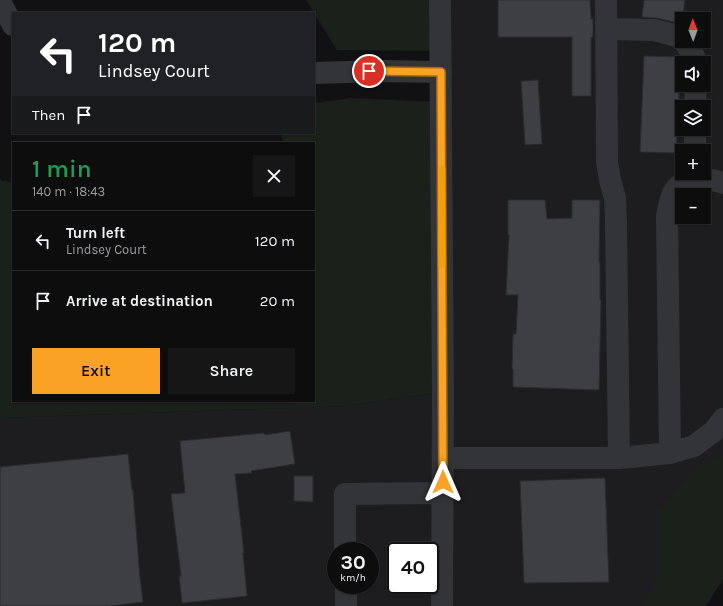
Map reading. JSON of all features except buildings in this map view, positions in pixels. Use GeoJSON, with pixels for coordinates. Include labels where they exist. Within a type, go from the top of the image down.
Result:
{"type":"FeatureCollection","features":[{"type":"Feature","properties":{"kind":"street"},"geometry":{"type":"LineString","coordinates":[[440,0],[443,458],[442,606]]}},
{"type":"Feature","properties":{"kind":"street"},"geometry":{"type":"LineString","coordinates":[[606,0],[607,162],[615,198],[616,222],[619,458]]}},
{"type":"Feature","properties":{"kind":"street"},"geometry":{"type":"LineString","coordinates":[[0,2],[12,23]]}},
{"type":"Feature","properties":{"kind":"street"},"geometry":{"type":"LineString","coordinates":[[606,29],[654,30],[675,35]]}},
{"type":"Feature","properties":{"kind":"street"},"geometry":{"type":"LineString","coordinates":[[315,73],[383,71],[441,72]]}},
{"type":"Feature","properties":{"kind":"street"},"geometry":{"type":"LineString","coordinates":[[711,179],[723,183]]}},
{"type":"Feature","properties":{"kind":"street"},"geometry":{"type":"LineString","coordinates":[[670,453],[667,216],[669,203],[676,189],[687,180]]}},
{"type":"Feature","properties":{"kind":"street"},"geometry":{"type":"LineString","coordinates":[[443,458],[619,458],[670,453],[694,446],[714,431],[723,419]]}},
{"type":"Feature","properties":{"kind":"street"},"geometry":{"type":"LineString","coordinates":[[345,542],[345,494],[443,493]]}},
{"type":"Feature","properties":{"kind":"street"},"geometry":{"type":"LineString","coordinates":[[346,594],[346,606]]}},
{"type":"Feature","properties":{"kind":"shaded area"},"geometry":{"type":"Polygon","coordinates":[[[306,0],[440,0],[441,51],[337,50],[315,15],[315,12],[313,12],[306,0]]]}},
{"type":"Feature","properties":{"kind":"shaded area"},"geometry":{"type":"Polygon","coordinates":[[[440,0],[723,0],[723,551],[689,606],[0,606],[0,418],[345,406],[443,392],[440,0]]]}},
{"type":"Feature","properties":{"kind":"shaded area"},"geometry":{"type":"Polygon","coordinates":[[[351,98],[441,102],[443,392],[345,406],[0,418],[0,179],[2,181],[12,182],[12,402],[315,402],[315,142],[284,142],[280,134],[315,134],[315,103],[351,98]]]}},
{"type":"Feature","properties":{"kind":"shaded area"},"geometry":{"type":"Polygon","coordinates":[[[723,455],[723,579],[706,606],[644,606],[659,576],[659,509],[697,466],[723,455]]]}},
{"type":"Feature","properties":{"kind":"slow traffic"},"geometry":{"type":"LineString","coordinates":[[442,169],[442,265]]}},
{"type":"Feature","properties":{"kind":"route"},"geometry":{"type":"LineString","coordinates":[[369,71],[441,72],[443,482]]}}]}
